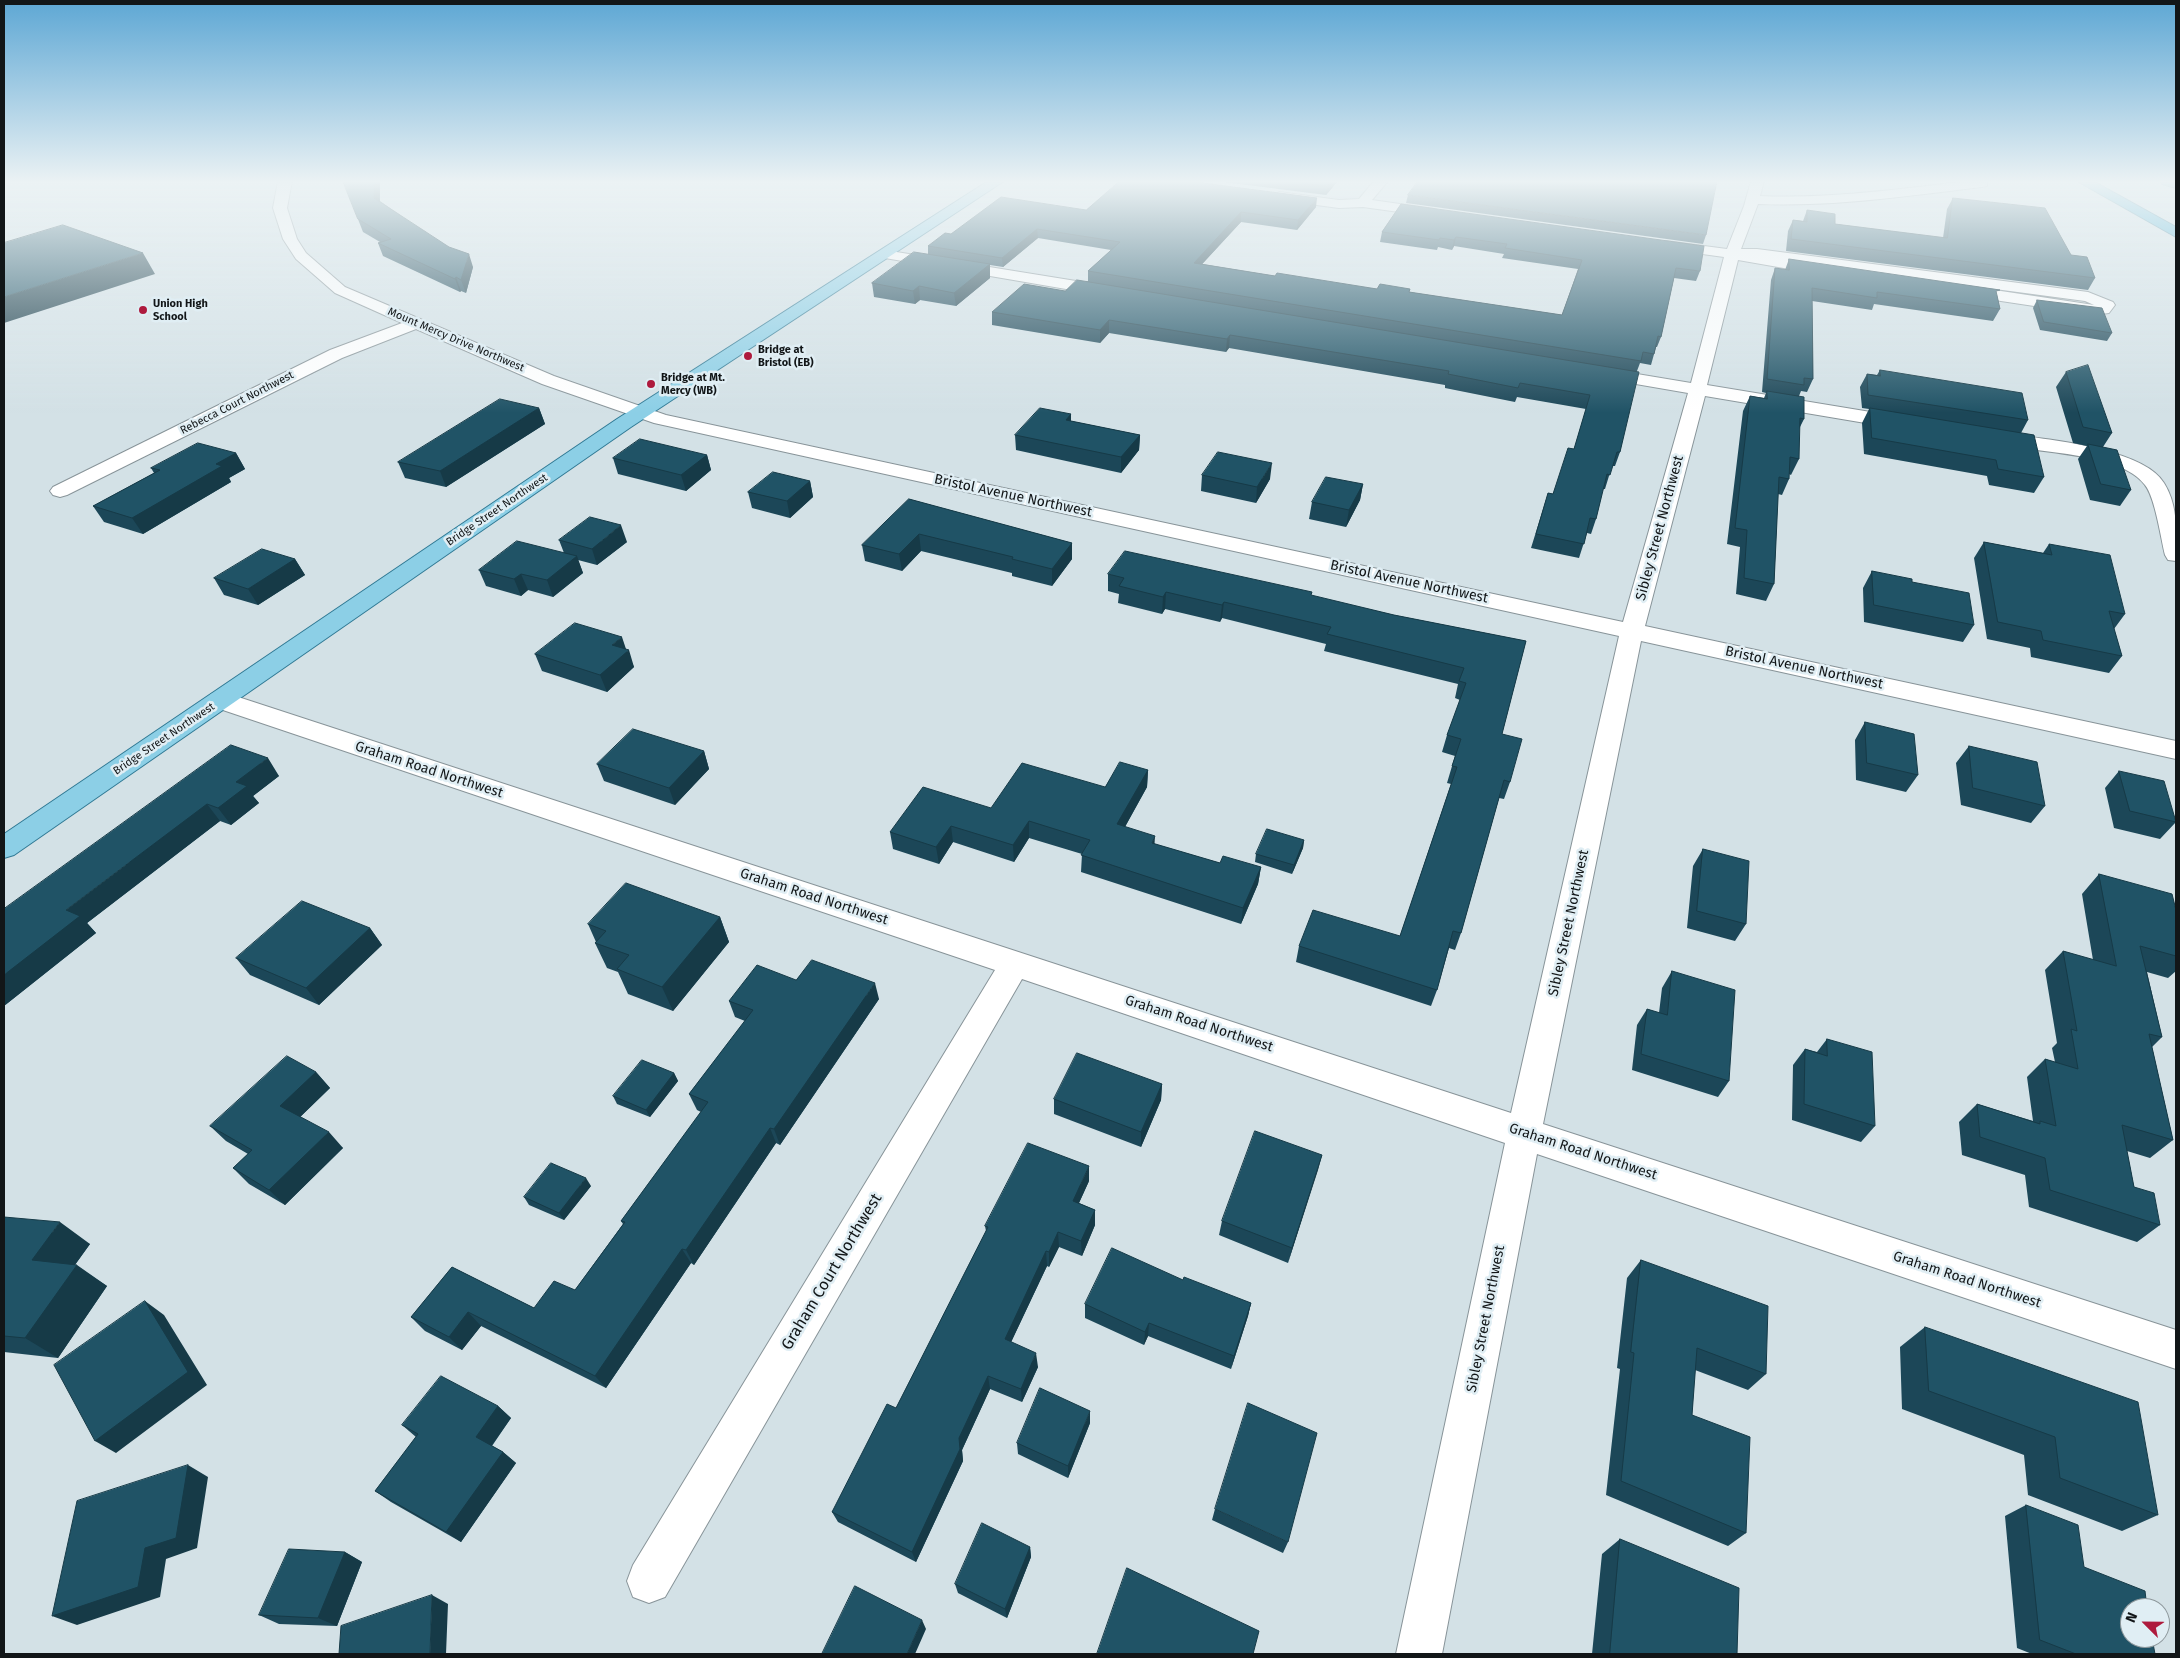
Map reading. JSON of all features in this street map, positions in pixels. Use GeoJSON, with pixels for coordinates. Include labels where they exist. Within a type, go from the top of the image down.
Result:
{"type":"FeatureCollection","features":[{"type":"Feature","properties":{"kind":"main road","name":"Bridge Street Northwest"},"geometry":{"type":"LineString","coordinates":[[4,848],[641,412],[877,258]]}},
{"type":"Feature","properties":{"kind":"street","name":"Mount Mercy Drive Northwest"},"geometry":{"type":"LineString","coordinates":[[303,258],[340,290],[548,380],[641,412]]}},
{"type":"Feature","properties":{"kind":"street"},"geometry":{"type":"LineString","coordinates":[[910,258],[1124,294]]}},
{"type":"Feature","properties":{"kind":"street","name":"Sibley Street Northwest"},"geometry":{"type":"LineString","coordinates":[[1419,1654],[1524,1132],[1632,630],[1698,388],[1731,258]]}},
{"type":"Feature","properties":{"kind":"street"},"geometry":{"type":"LineString","coordinates":[[1751,258],[2082,308],[2103,310],[2107,305]]}},
{"type":"Feature","properties":{"kind":"street","name":"Rebecca Court Northwest"},"geometry":{"type":"LineString","coordinates":[[60,492],[336,354],[377,337],[417,324]]}},
{"type":"Feature","properties":{"kind":"street"},"geometry":{"type":"LineString","coordinates":[[1583,370],[1916,426]]}},
{"type":"Feature","properties":{"kind":"street","name":"Bristol Avenue Northwest"},"geometry":{"type":"LineString","coordinates":[[641,412],[661,419],[2176,750]]}},
{"type":"Feature","properties":{"kind":"street"},"geometry":{"type":"LineString","coordinates":[[1985,437],[2054,447],[2122,462],[2146,474],[2155,484],[2176,555]]}},
{"type":"Feature","properties":{"kind":"street","name":"Graham Road Northwest"},"geometry":{"type":"LineString","coordinates":[[220,700],[2176,1350]]}},
{"type":"Feature","properties":{"kind":"street","name":"Graham Court Northwest"},"geometry":{"type":"LineString","coordinates":[[649,1581],[1015,964]]}},
{"type":"Feature","properties":{"kind":"building"},"geometry":{"type":"Polygon","coordinates":[[[4,258],[126,258],[4,297],[4,258]]]}},
{"type":"Feature","properties":{"kind":"building"},"geometry":{"type":"Polygon","coordinates":[[[411,258],[468,258],[461,280],[456,277],[455,279],[411,258]]]}},
{"type":"Feature","properties":{"kind":"building"},"geometry":{"type":"Polygon","coordinates":[[[905,258],[954,258],[990,264],[954,293],[919,286],[913,291],[872,283],[905,258]]]}},
{"type":"Feature","properties":{"kind":"building"},"geometry":{"type":"Polygon","coordinates":[[[1102,258],[1198,258],[1194,263],[1275,276],[1277,273],[1377,289],[1380,284],[1410,289],[1409,292],[1562,315],[1582,260],[1572,258],[1702,258],[1700,271],[1676,268],[1661,337],[1658,336],[1654,354],[1643,352],[1641,361],[1088,271],[1102,258]]]}},
{"type":"Feature","properties":{"kind":"building"},"geometry":{"type":"Polygon","coordinates":[[[1942,258],[2088,258],[2095,278],[1942,258]]]}},
{"type":"Feature","properties":{"kind":"building"},"geometry":{"type":"Polygon","coordinates":[[[1789,259],[2000,290],[1996,291],[2000,309],[1877,292],[1877,298],[1812,288],[1813,379],[1804,378],[1804,385],[1767,379],[1775,268],[1789,270],[1789,259]]]}},
{"type":"Feature","properties":{"kind":"building"},"geometry":{"type":"Polygon","coordinates":[[[1077,280],[1639,372],[1620,452],[1617,452],[1610,475],[1607,474],[1596,519],[1590,518],[1584,544],[1536,534],[1548,493],[1553,494],[1568,448],[1574,449],[1590,395],[1520,383],[1518,388],[1448,374],[1449,371],[1230,335],[1227,339],[1109,320],[1100,330],[992,312],[1024,284],[1065,291],[1077,280]]]}},
{"type":"Feature","properties":{"kind":"building"},"geometry":{"type":"Polygon","coordinates":[[[2037,300],[2102,308],[2112,333],[2044,322],[2037,300]]]}},
{"type":"Feature","properties":{"kind":"building"},"geometry":{"type":"Polygon","coordinates":[[[2088,365],[2112,433],[2083,427],[2066,372],[2088,365]]]}},
{"type":"Feature","properties":{"kind":"building"},"geometry":{"type":"Polygon","coordinates":[[[1880,370],[2022,393],[2028,420],[1868,395],[1867,374],[1880,376],[1880,370]]]}},
{"type":"Feature","properties":{"kind":"building"},"geometry":{"type":"Polygon","coordinates":[[[1767,391],[1804,397],[1804,419],[1800,418],[1799,459],[1790,457],[1789,479],[1779,477],[1774,584],[1744,578],[1747,530],[1735,528],[1750,396],[1767,399],[1767,391]]]}},
{"type":"Feature","properties":{"kind":"building"},"geometry":{"type":"Polygon","coordinates":[[[500,399],[539,408],[440,471],[398,462],[500,399]]]}},
{"type":"Feature","properties":{"kind":"building"},"geometry":{"type":"Polygon","coordinates":[[[1040,408],[1071,414],[1066,420],[1140,435],[1121,457],[1015,435],[1040,408]]]}},
{"type":"Feature","properties":{"kind":"building"},"geometry":{"type":"Polygon","coordinates":[[[1870,408],[2034,435],[2044,477],[1998,469],[1996,460],[1872,438],[1870,408]]]}},
{"type":"Feature","properties":{"kind":"building"},"geometry":{"type":"Polygon","coordinates":[[[640,439],[707,455],[681,475],[613,458],[640,439]]]}},
{"type":"Feature","properties":{"kind":"building"},"geometry":{"type":"Polygon","coordinates":[[[198,443],[236,453],[216,464],[222,466],[132,518],[93,506],[160,470],[151,468],[198,443]]]}},
{"type":"Feature","properties":{"kind":"building"},"geometry":{"type":"Polygon","coordinates":[[[2088,444],[2117,450],[2131,490],[2101,484],[2088,444]]]}},
{"type":"Feature","properties":{"kind":"building"},"geometry":{"type":"Polygon","coordinates":[[[1218,452],[1272,463],[1257,487],[1202,475],[1218,452]]]}},
{"type":"Feature","properties":{"kind":"building"},"geometry":{"type":"Polygon","coordinates":[[[773,472],[810,481],[787,501],[748,492],[773,472]]]}},
{"type":"Feature","properties":{"kind":"building"},"geometry":{"type":"Polygon","coordinates":[[[1326,477],[1363,484],[1349,510],[1312,502],[1326,477]]]}},
{"type":"Feature","properties":{"kind":"building"},"geometry":{"type":"Polygon","coordinates":[[[909,499],[1072,543],[1052,569],[1012,559],[1013,557],[919,534],[899,554],[862,545],[909,499]]]}},
{"type":"Feature","properties":{"kind":"building"},"geometry":{"type":"Polygon","coordinates":[[[590,517],[621,525],[592,549],[559,540],[590,517]]]}},
{"type":"Feature","properties":{"kind":"building"},"geometry":{"type":"Polygon","coordinates":[[[517,541],[577,556],[547,580],[521,574],[514,579],[479,570],[517,541]]]}},
{"type":"Feature","properties":{"kind":"building"},"geometry":{"type":"Polygon","coordinates":[[[1984,542],[2052,555],[2049,544],[2110,555],[2125,614],[2109,611],[2122,656],[2043,640],[2041,631],[1998,622],[1984,542]]]}},
{"type":"Feature","properties":{"kind":"building"},"geometry":{"type":"Polygon","coordinates":[[[262,549],[295,559],[248,589],[214,578],[262,549]]]}},
{"type":"Feature","properties":{"kind":"building"},"geometry":{"type":"Polygon","coordinates":[[[1125,551],[1312,592],[1311,595],[1394,615],[1526,641],[1502,734],[1522,739],[1510,782],[1504,780],[1461,933],[1453,931],[1437,990],[1299,946],[1313,910],[1400,936],[1457,767],[1452,766],[1461,739],[1447,735],[1466,683],[1459,681],[1464,668],[1327,634],[1331,627],[1224,602],[1222,605],[1166,592],[1163,597],[1119,586],[1124,578],[1108,574],[1125,551]]]}},
{"type":"Feature","properties":{"kind":"building"},"geometry":{"type":"Polygon","coordinates":[[[1872,571],[1912,579],[1912,582],[1969,593],[1974,625],[1874,605],[1872,571]]]}},
{"type":"Feature","properties":{"kind":"building"},"geometry":{"type":"Polygon","coordinates":[[[575,623],[622,637],[612,645],[629,650],[600,675],[535,654],[575,623]]]}},
{"type":"Feature","properties":{"kind":"building"},"geometry":{"type":"Polygon","coordinates":[[[1865,722],[1914,734],[1918,775],[1867,763],[1865,722]]]}},
{"type":"Feature","properties":{"kind":"building"},"geometry":{"type":"Polygon","coordinates":[[[633,729],[704,751],[669,788],[597,764],[633,729]]]}},
{"type":"Feature","properties":{"kind":"building"},"geometry":{"type":"Polygon","coordinates":[[[231,745],[268,758],[236,782],[247,786],[218,808],[207,804],[66,910],[80,916],[4,975],[4,909],[231,745]]]}},
{"type":"Feature","properties":{"kind":"building"},"geometry":{"type":"Polygon","coordinates":[[[1969,746],[2037,762],[2045,806],[1973,788],[1969,746]]]}},
{"type":"Feature","properties":{"kind":"building"},"geometry":{"type":"Polygon","coordinates":[[[1120,762],[1148,770],[1117,824],[1155,836],[1152,843],[1220,863],[1223,856],[1261,867],[1243,908],[1081,855],[1090,840],[1029,821],[1013,845],[951,826],[936,847],[890,832],[923,787],[991,808],[1022,763],[1105,787],[1120,762]]]}},
{"type":"Feature","properties":{"kind":"building"},"geometry":{"type":"Polygon","coordinates":[[[2119,771],[2164,781],[2176,822],[2130,811],[2119,771]]]}},
{"type":"Feature","properties":{"kind":"building"},"geometry":{"type":"Polygon","coordinates":[[[1267,829],[1304,840],[1294,865],[1256,854],[1267,829]]]}},
{"type":"Feature","properties":{"kind":"building"},"geometry":{"type":"Polygon","coordinates":[[[1703,849],[1749,861],[1746,924],[1697,911],[1703,849]]]}},
{"type":"Feature","properties":{"kind":"building"},"geometry":{"type":"Polygon","coordinates":[[[2099,874],[2172,894],[2176,910],[2176,956],[2140,946],[2162,1037],[2149,1034],[2173,1140],[2122,1125],[2134,1187],[2154,1193],[2160,1225],[2050,1190],[2045,1158],[1980,1137],[1977,1104],[2040,1124],[2040,1121],[2056,1126],[2045,1059],[2078,1069],[2071,1029],[2077,1031],[2063,951],[2116,966],[2099,874]]]}},
{"type":"Feature","properties":{"kind":"building"},"geometry":{"type":"Polygon","coordinates":[[[626,883],[720,917],[662,987],[617,969],[629,955],[595,943],[606,931],[588,924],[626,883]]]}},
{"type":"Feature","properties":{"kind":"building"},"geometry":{"type":"Polygon","coordinates":[[[302,901],[370,928],[306,988],[236,958],[302,901]]]}},
{"type":"Feature","properties":{"kind":"building"},"geometry":{"type":"Polygon","coordinates":[[[812,960],[875,983],[774,1129],[770,1128],[686,1250],[682,1249],[595,1376],[468,1312],[449,1337],[411,1317],[452,1267],[534,1308],[554,1281],[575,1290],[625,1222],[621,1221],[708,1102],[689,1094],[753,1010],[729,1001],[757,965],[796,980],[812,960]]]}},
{"type":"Feature","properties":{"kind":"building"},"geometry":{"type":"Polygon","coordinates":[[[1672,971],[1735,990],[1729,1081],[1641,1054],[1647,1009],[1667,1015],[1672,971]]]}},
{"type":"Feature","properties":{"kind":"building"},"geometry":{"type":"Polygon","coordinates":[[[1827,1039],[1872,1052],[1875,1126],[1804,1104],[1805,1049],[1827,1056],[1827,1039]]]}},
{"type":"Feature","properties":{"kind":"building"},"geometry":{"type":"Polygon","coordinates":[[[1077,1053],[1162,1084],[1141,1132],[1054,1099],[1077,1053]]]}},
{"type":"Feature","properties":{"kind":"building"},"geometry":{"type":"Polygon","coordinates":[[[287,1056],[316,1072],[280,1106],[329,1132],[269,1190],[233,1168],[252,1150],[210,1126],[287,1056]]]}},
{"type":"Feature","properties":{"kind":"building"},"geometry":{"type":"Polygon","coordinates":[[[642,1060],[674,1073],[646,1110],[613,1096],[642,1060]]]}},
{"type":"Feature","properties":{"kind":"building"},"geometry":{"type":"Polygon","coordinates":[[[1255,1131],[1322,1155],[1292,1248],[1222,1221],[1255,1131]]]}},
{"type":"Feature","properties":{"kind":"building"},"geometry":{"type":"Polygon","coordinates":[[[1028,1143],[1089,1166],[1073,1201],[1095,1210],[1081,1241],[1058,1232],[1049,1252],[1046,1251],[1005,1339],[1036,1353],[1021,1389],[988,1376],[959,1438],[960,1449],[912,1552],[832,1512],[887,1404],[896,1408],[988,1227],[985,1226],[1028,1143]]]}},
{"type":"Feature","properties":{"kind":"building"},"geometry":{"type":"Polygon","coordinates":[[[551,1163],[586,1178],[559,1213],[524,1197],[551,1163]]]}},
{"type":"Feature","properties":{"kind":"building"},"geometry":{"type":"Polygon","coordinates":[[[4,1217],[60,1222],[32,1260],[77,1265],[25,1338],[4,1336],[4,1217]]]}},
{"type":"Feature","properties":{"kind":"building"},"geometry":{"type":"Polygon","coordinates":[[[1112,1248],[1183,1280],[1184,1277],[1251,1303],[1234,1356],[1149,1323],[1145,1332],[1085,1304],[1112,1248]]]}},
{"type":"Feature","properties":{"kind":"building"},"geometry":{"type":"Polygon","coordinates":[[[1641,1260],[1768,1306],[1766,1374],[1697,1348],[1692,1415],[1750,1437],[1746,1533],[1621,1481],[1634,1353],[1631,1352],[1641,1260]]]}},
{"type":"Feature","properties":{"kind":"building"},"geometry":{"type":"Polygon","coordinates":[[[145,1301],[188,1372],[95,1441],[54,1365],[145,1301]]]}},
{"type":"Feature","properties":{"kind":"building"},"geometry":{"type":"Polygon","coordinates":[[[1925,1327],[2138,1402],[2158,1515],[2060,1478],[2055,1437],[1929,1391],[1925,1327]]]}},
{"type":"Feature","properties":{"kind":"building"},"geometry":{"type":"Polygon","coordinates":[[[441,1376],[498,1406],[476,1437],[503,1452],[446,1532],[375,1491],[418,1434],[402,1425],[441,1376]]]}},
{"type":"Feature","properties":{"kind":"building"},"geometry":{"type":"Polygon","coordinates":[[[1040,1388],[1090,1411],[1068,1466],[1017,1443],[1040,1388]]]}},
{"type":"Feature","properties":{"kind":"building"},"geometry":{"type":"Polygon","coordinates":[[[1248,1403],[1317,1433],[1288,1542],[1215,1509],[1248,1403]]]}},
{"type":"Feature","properties":{"kind":"building"},"geometry":{"type":"Polygon","coordinates":[[[188,1465],[176,1538],[145,1548],[138,1587],[52,1616],[77,1501],[188,1465]]]}},
{"type":"Feature","properties":{"kind":"building"},"geometry":{"type":"Polygon","coordinates":[[[2026,1505],[2078,1525],[2084,1567],[2145,1591],[2146,1598],[2120,1598],[2120,1648],[2154,1648],[2155,1654],[2076,1654],[2040,1640],[2026,1505]]]}},
{"type":"Feature","properties":{"kind":"building"},"geometry":{"type":"Polygon","coordinates":[[[982,1523],[1030,1547],[1005,1609],[955,1584],[982,1523]]]}},
{"type":"Feature","properties":{"kind":"building"},"geometry":{"type":"Polygon","coordinates":[[[1620,1539],[1739,1588],[1737,1654],[1610,1654],[1620,1539]]]}},
{"type":"Feature","properties":{"kind":"building"},"geometry":{"type":"Polygon","coordinates":[[[289,1549],[345,1552],[318,1618],[259,1615],[289,1549]]]}},
{"type":"Feature","properties":{"kind":"building"},"geometry":{"type":"Polygon","coordinates":[[[1127,1568],[1259,1631],[1253,1654],[1097,1654],[1127,1568]]]}},
{"type":"Feature","properties":{"kind":"building"},"geometry":{"type":"Polygon","coordinates":[[[855,1586],[922,1620],[907,1654],[822,1654],[855,1586]]]}},
{"type":"Feature","properties":{"kind":"building"},"geometry":{"type":"Polygon","coordinates":[[[432,1595],[430,1654],[339,1654],[341,1626],[432,1595]]]}},
{"type":"Feature","properties":{"kind":"place","name":"Union High School"},"geometry":{"type":"Point","coordinates":[143,310]}},
{"type":"Feature","properties":{"kind":"place","name":"Bridge at Bristol (EB)"},"geometry":{"type":"Point","coordinates":[748,356]}},
{"type":"Feature","properties":{"kind":"place","name":"Bridge at Mt. Mercy (WB)"},"geometry":{"type":"Point","coordinates":[651,384]}}]}
